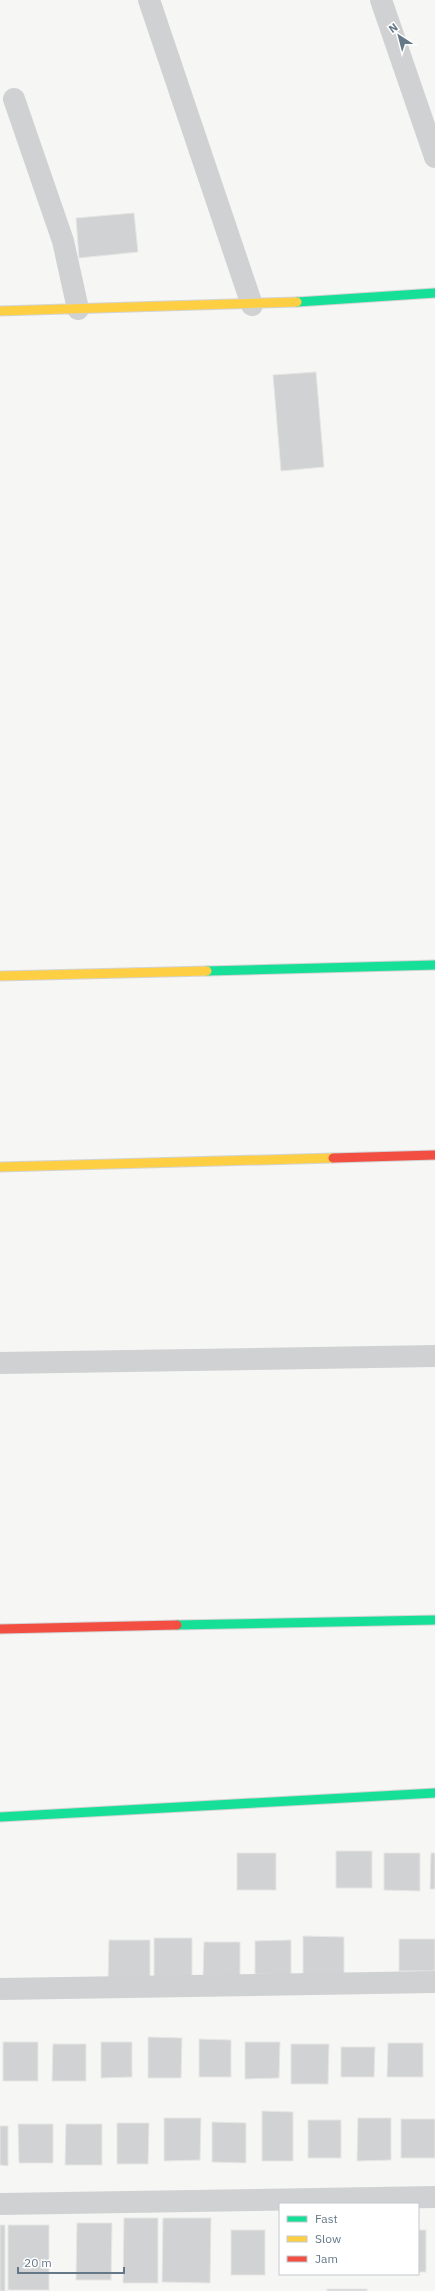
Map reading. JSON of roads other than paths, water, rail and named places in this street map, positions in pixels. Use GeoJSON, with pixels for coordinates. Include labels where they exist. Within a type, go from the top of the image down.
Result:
{"type":"FeatureCollection","features":[{"type":"Feature","properties":{"kind":"street"},"geometry":{"type":"LineString","coordinates":[[149,0],[252,304]]}},
{"type":"Feature","properties":{"kind":"street"},"geometry":{"type":"LineString","coordinates":[[380,0],[435,158]]}},
{"type":"Feature","properties":{"kind":"street"},"geometry":{"type":"LineString","coordinates":[[14,99],[63,241],[78,309]]}},
{"type":"Feature","properties":{"kind":"street"},"geometry":{"type":"LineString","coordinates":[[0,311],[252,304],[435,293]]}},
{"type":"Feature","properties":{"kind":"street"},"geometry":{"type":"LineString","coordinates":[[0,976],[435,965]]}},
{"type":"Feature","properties":{"kind":"street"},"geometry":{"type":"LineString","coordinates":[[0,1166],[435,1155]]}},
{"type":"Feature","properties":{"kind":"street"},"geometry":{"type":"LineString","coordinates":[[0,1363],[435,1356]]}},
{"type":"Feature","properties":{"kind":"street"},"geometry":{"type":"LineString","coordinates":[[0,1629],[435,1620]]}},
{"type":"Feature","properties":{"kind":"street"},"geometry":{"type":"LineString","coordinates":[[0,1817],[435,1793]]}},
{"type":"Feature","properties":{"kind":"street"},"geometry":{"type":"LineString","coordinates":[[0,1989],[435,1982]]}},
{"type":"Feature","properties":{"kind":"street"},"geometry":{"type":"LineString","coordinates":[[0,2204],[435,2197]]}}]}
